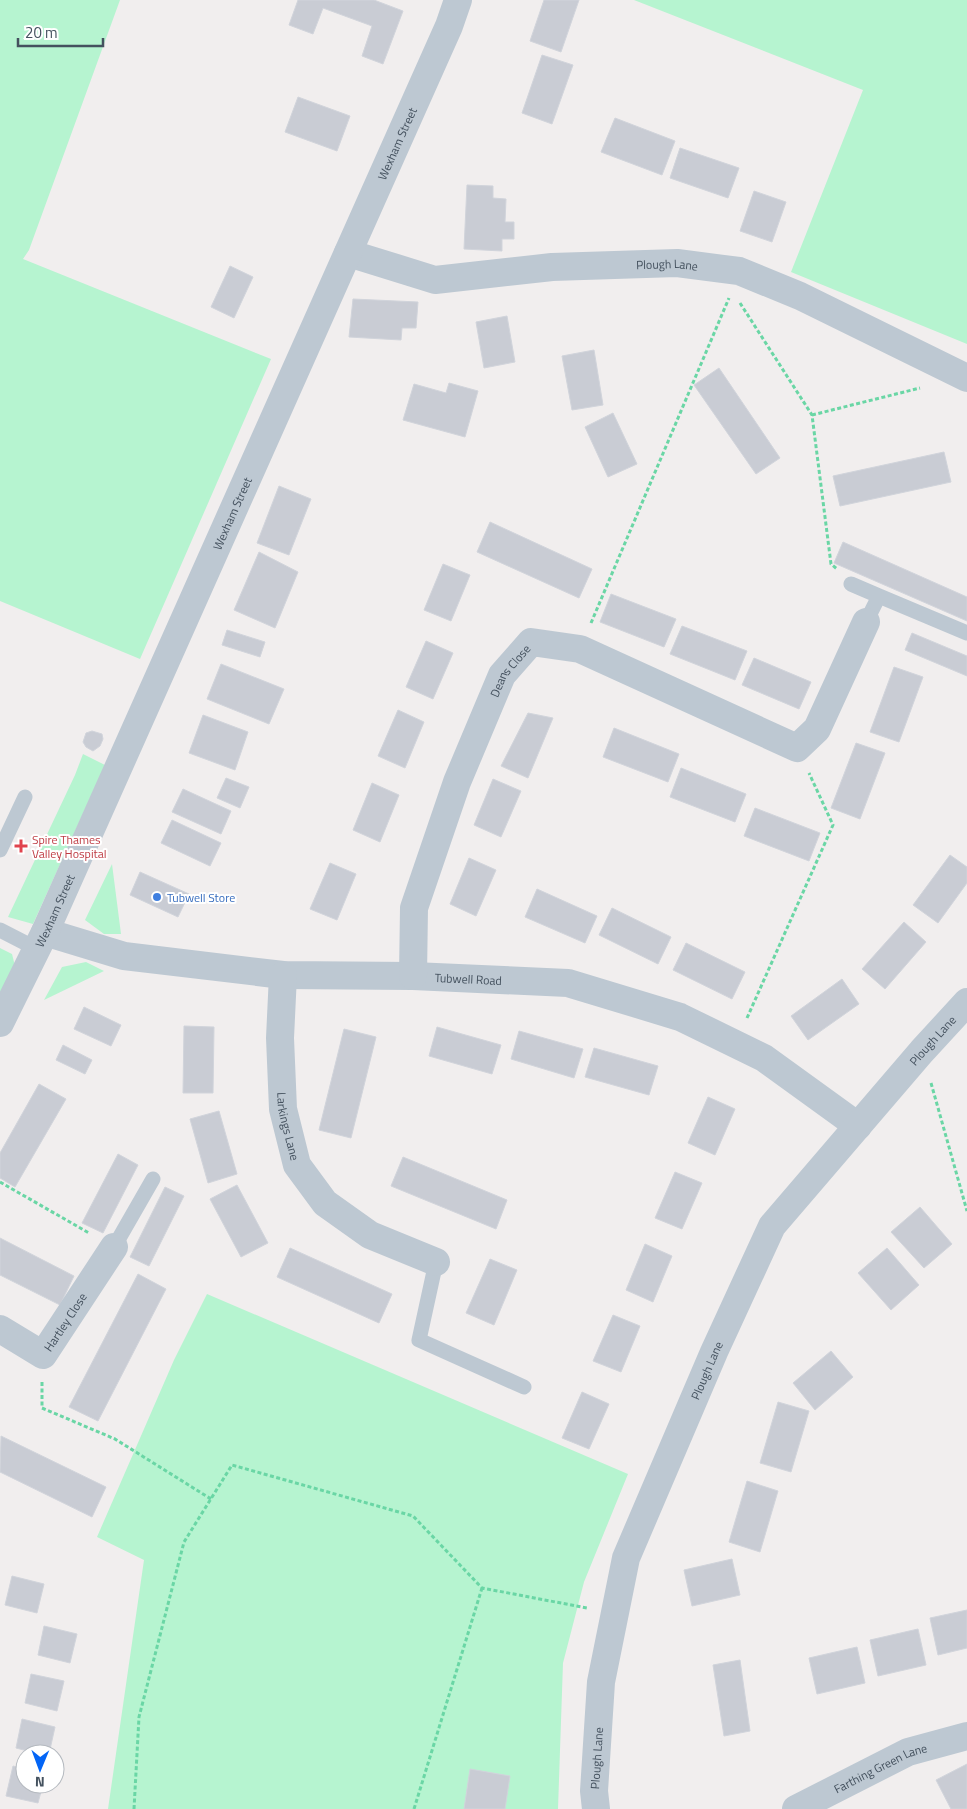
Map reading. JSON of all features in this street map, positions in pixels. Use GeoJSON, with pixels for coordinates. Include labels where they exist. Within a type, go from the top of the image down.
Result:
{"type":"FeatureCollection","features":[{"type":"Feature","properties":{"kind":"street","name":"Wexham Street"},"geometry":{"type":"LineString","coordinates":[[0,1023],[41,940],[449,26],[458,0]]}},
{"type":"Feature","properties":{"kind":"street","name":"Plough Lane"},"geometry":{"type":"LineString","coordinates":[[348,252],[435,280],[552,266],[677,264],[800,296],[965,378]]}},
{"type":"Feature","properties":{"kind":"street"},"geometry":{"type":"LineString","coordinates":[[797,748],[818,728],[866,622]]}},
{"type":"Feature","properties":{"kind":"street","name":"Deans Close"},"geometry":{"type":"LineString","coordinates":[[413,976],[414,908],[457,782],[502,675],[531,642],[580,649],[797,748]]}},
{"type":"Feature","properties":{"kind":"street","name":"Tubwell Road"},"geometry":{"type":"LineString","coordinates":[[41,940],[124,956],[283,975],[413,976],[568,983],[680,1017],[736,1044],[764,1058],[858,1126]]}},
{"type":"Feature","properties":{"kind":"street","name":"Larkings Lane"},"geometry":{"type":"LineString","coordinates":[[283,975],[280,1038],[283,1109],[298,1165],[325,1203],[370,1235],[436,1262]]}},
{"type":"Feature","properties":{"kind":"street","name":"Plough Lane"},"geometry":{"type":"LineString","coordinates":[[596,1809],[594,1791],[601,1682],[626,1558],[714,1352],[772,1226],[922,1051],[967,1002]]}},
{"type":"Feature","properties":{"kind":"street","name":"Hartley Close"},"geometry":{"type":"LineString","coordinates":[[0,1329],[43,1355],[114,1247]]}},
{"type":"Feature","properties":{"kind":"street","name":"Farthing Green Lane"},"geometry":{"type":"LineString","coordinates":[[796,1809],[908,1752],[967,1736]]}},
{"type":"Feature","properties":{"kind":"lane"},"geometry":{"type":"LineString","coordinates":[[851,584],[967,633]]}},
{"type":"Feature","properties":{"kind":"lane"},"geometry":{"type":"LineString","coordinates":[[866,622],[879,596]]}},
{"type":"Feature","properties":{"kind":"lane"},"geometry":{"type":"LineString","coordinates":[[0,850],[25,797]]}},
{"type":"Feature","properties":{"kind":"lane"},"geometry":{"type":"LineString","coordinates":[[0,930],[41,940]]}},
{"type":"Feature","properties":{"kind":"lane"},"geometry":{"type":"LineString","coordinates":[[114,1247],[153,1179]]}},
{"type":"Feature","properties":{"kind":"lane"},"geometry":{"type":"LineString","coordinates":[[436,1262],[419,1340],[524,1387]]}},
{"type":"Feature","properties":{"kind":"path"},"geometry":{"type":"LineString","coordinates":[[735,280],[812,415],[831,564],[851,584]]}},
{"type":"Feature","properties":{"kind":"path"},"geometry":{"type":"LineString","coordinates":[[580,649],[735,280]]}},
{"type":"Feature","properties":{"kind":"path"},"geometry":{"type":"LineString","coordinates":[[812,415],[965,378]]}},
{"type":"Feature","properties":{"kind":"path"},"geometry":{"type":"LineString","coordinates":[[736,1044],[833,825],[797,748]]}},
{"type":"Feature","properties":{"kind":"path"},"geometry":{"type":"LineString","coordinates":[[922,1051],[967,1211]]}},
{"type":"Feature","properties":{"kind":"path"},"geometry":{"type":"LineString","coordinates":[[0,1182],[114,1247]]}},
{"type":"Feature","properties":{"kind":"path"},"geometry":{"type":"LineString","coordinates":[[43,1355],[42,1408],[115,1439],[211,1499]]}},
{"type":"Feature","properties":{"kind":"path"},"geometry":{"type":"LineString","coordinates":[[134,1809],[140,1717],[184,1542],[232,1465],[413,1516],[482,1588],[615,1613]]}},
{"type":"Feature","properties":{"kind":"path"},"geometry":{"type":"LineString","coordinates":[[414,1809],[482,1588]]}},
{"type":"Feature","properties":{"kind":"green space"},"geometry":{"type":"Polygon","coordinates":[[[0,0],[120,0],[29,250],[23,259],[271,359],[140,659],[0,601],[0,0]]]}},
{"type":"Feature","properties":{"kind":"green space"},"geometry":{"type":"Polygon","coordinates":[[[634,0],[967,0],[967,344],[791,272],[863,90],[634,0]]]}},
{"type":"Feature","properties":{"kind":"green space"},"geometry":{"type":"Polygon","coordinates":[[[83,754],[105,765],[33,924],[8,917],[75,775],[83,754]]]}},
{"type":"Feature","properties":{"kind":"green space"},"geometry":{"type":"Polygon","coordinates":[[[112,864],[121,934],[104,934],[85,920],[112,864]]]}},
{"type":"Feature","properties":{"kind":"green space"},"geometry":{"type":"Polygon","coordinates":[[[0,948],[12,954],[16,970],[0,1001],[0,948]]]}},
{"type":"Feature","properties":{"kind":"green space"},"geometry":{"type":"Polygon","coordinates":[[[86,962],[104,971],[44,1000],[62,967],[86,962]]]}},
{"type":"Feature","properties":{"kind":"green space"},"geometry":{"type":"Polygon","coordinates":[[[207,1294],[628,1474],[584,1582],[563,1663],[558,1809],[108,1809],[144,1560],[97,1537],[174,1360],[207,1294]]]}},
{"type":"Feature","properties":{"kind":"building"},"geometry":{"type":"Polygon","coordinates":[[[298,0],[374,0],[403,11],[383,64],[362,56],[372,26],[323,8],[313,34],[289,25],[298,0]]]}},
{"type":"Feature","properties":{"kind":"building"},"geometry":{"type":"Polygon","coordinates":[[[544,0],[579,0],[561,52],[530,41],[544,0]]]}},
{"type":"Feature","properties":{"kind":"building"},"geometry":{"type":"Polygon","coordinates":[[[542,55],[573,65],[552,124],[522,113],[542,55]]]}},
{"type":"Feature","properties":{"kind":"building"},"geometry":{"type":"Polygon","coordinates":[[[298,97],[350,116],[337,151],[285,132],[298,97]]]}},
{"type":"Feature","properties":{"kind":"building"},"geometry":{"type":"Polygon","coordinates":[[[615,118],[675,141],[662,175],[601,152],[615,118]]]}},
{"type":"Feature","properties":{"kind":"building"},"geometry":{"type":"Polygon","coordinates":[[[680,148],[739,168],[728,198],[670,178],[680,148]]]}},
{"type":"Feature","properties":{"kind":"building"},"geometry":{"type":"Polygon","coordinates":[[[467,185],[493,186],[493,198],[506,199],[505,222],[514,222],[514,239],[502,239],[502,251],[464,249],[467,185]]]}},
{"type":"Feature","properties":{"kind":"building"},"geometry":{"type":"Polygon","coordinates":[[[754,191],[786,202],[772,242],[740,231],[754,191]]]}},
{"type":"Feature","properties":{"kind":"building"},"geometry":{"type":"Polygon","coordinates":[[[230,266],[253,277],[234,318],[211,307],[230,266]]]}},
{"type":"Feature","properties":{"kind":"building"},"geometry":{"type":"Polygon","coordinates":[[[353,299],[418,302],[416,328],[402,328],[401,340],[349,337],[353,299]]]}},
{"type":"Feature","properties":{"kind":"building"},"geometry":{"type":"Polygon","coordinates":[[[507,316],[515,362],[484,368],[476,322],[507,316]]]}},
{"type":"Feature","properties":{"kind":"building"},"geometry":{"type":"Polygon","coordinates":[[[594,350],[603,405],[572,410],[562,356],[594,350]]]}},
{"type":"Feature","properties":{"kind":"building"},"geometry":{"type":"Polygon","coordinates":[[[719,368],[780,458],[756,474],[694,385],[719,368]]]}},
{"type":"Feature","properties":{"kind":"building"},"geometry":{"type":"Polygon","coordinates":[[[449,383],[478,391],[465,437],[403,420],[414,384],[446,393],[449,383]]]}},
{"type":"Feature","properties":{"kind":"building"},"geometry":{"type":"Polygon","coordinates":[[[613,413],[637,464],[608,477],[585,427],[613,413]]]}},
{"type":"Feature","properties":{"kind":"building"},"geometry":{"type":"Polygon","coordinates":[[[944,452],[951,482],[840,506],[833,476],[944,452]]]}},
{"type":"Feature","properties":{"kind":"building"},"geometry":{"type":"Polygon","coordinates":[[[279,486],[311,499],[289,555],[257,543],[279,486]]]}},
{"type":"Feature","properties":{"kind":"building"},"geometry":{"type":"Polygon","coordinates":[[[490,522],[592,569],[579,598],[477,552],[490,522]]]}},
{"type":"Feature","properties":{"kind":"building"},"geometry":{"type":"Polygon","coordinates":[[[843,542],[967,597],[967,621],[834,563],[843,542]]]}},
{"type":"Feature","properties":{"kind":"building"},"geometry":{"type":"Polygon","coordinates":[[[259,552],[298,572],[275,628],[234,610],[259,552]]]}},
{"type":"Feature","properties":{"kind":"building"},"geometry":{"type":"Polygon","coordinates":[[[443,564],[470,575],[451,621],[424,610],[443,564]]]}},
{"type":"Feature","properties":{"kind":"building"},"geometry":{"type":"Polygon","coordinates":[[[611,594],[676,619],[664,647],[600,622],[611,594]]]}},
{"type":"Feature","properties":{"kind":"building"},"geometry":{"type":"Polygon","coordinates":[[[682,626],[747,651],[735,680],[670,654],[682,626]]]}},
{"type":"Feature","properties":{"kind":"building"},"geometry":{"type":"Polygon","coordinates":[[[227,630],[265,642],[260,657],[222,645],[227,630]]]}},
{"type":"Feature","properties":{"kind":"building"},"geometry":{"type":"Polygon","coordinates":[[[912,633],[967,656],[967,676],[905,650],[912,633]]]}},
{"type":"Feature","properties":{"kind":"building"},"geometry":{"type":"Polygon","coordinates":[[[426,641],[453,653],[433,699],[406,687],[426,641]]]}},
{"type":"Feature","properties":{"kind":"building"},"geometry":{"type":"Polygon","coordinates":[[[754,658],[811,682],[799,709],[742,685],[754,658]]]}},
{"type":"Feature","properties":{"kind":"building"},"geometry":{"type":"Polygon","coordinates":[[[221,664],[284,689],[269,724],[207,699],[221,664]]]}},
{"type":"Feature","properties":{"kind":"building"},"geometry":{"type":"Polygon","coordinates":[[[894,667],[923,677],[899,742],[870,732],[894,667]]]}},
{"type":"Feature","properties":{"kind":"building"},"geometry":{"type":"Polygon","coordinates":[[[398,710],[424,722],[405,768],[378,756],[398,710]]]}},
{"type":"Feature","properties":{"kind":"building"},"geometry":{"type":"Polygon","coordinates":[[[528,713],[553,718],[528,778],[501,766],[528,713]]]}},
{"type":"Feature","properties":{"kind":"building"},"geometry":{"type":"Polygon","coordinates":[[[203,715],[248,732],[235,770],[189,753],[203,715]]]}},
{"type":"Feature","properties":{"kind":"building"},"geometry":{"type":"Polygon","coordinates":[[[614,728],[679,754],[668,782],[603,757],[614,728]]]}},
{"type":"Feature","properties":{"kind":"building"},"geometry":{"type":"Polygon","coordinates":[[[92,731],[102,734],[103,739],[100,746],[93,751],[86,747],[83,742],[86,733],[92,731]]]}},
{"type":"Feature","properties":{"kind":"building"},"geometry":{"type":"Polygon","coordinates":[[[856,743],[885,753],[860,819],[831,808],[856,743]]]}},
{"type":"Feature","properties":{"kind":"building"},"geometry":{"type":"Polygon","coordinates":[[[681,768],[746,794],[735,822],[670,797],[681,768]]]}},
{"type":"Feature","properties":{"kind":"building"},"geometry":{"type":"Polygon","coordinates":[[[226,778],[249,787],[240,808],[217,798],[226,778]]]}},
{"type":"Feature","properties":{"kind":"building"},"geometry":{"type":"Polygon","coordinates":[[[493,779],[521,791],[501,837],[474,825],[493,779]]]}},
{"type":"Feature","properties":{"kind":"building"},"geometry":{"type":"Polygon","coordinates":[[[372,783],[399,795],[380,842],[353,830],[372,783]]]}},
{"type":"Feature","properties":{"kind":"building"},"geometry":{"type":"Polygon","coordinates":[[[183,789],[231,811],[221,834],[172,812],[183,789]]]}},
{"type":"Feature","properties":{"kind":"building"},"geometry":{"type":"Polygon","coordinates":[[[755,808],[820,833],[809,861],[744,836],[755,808]]]}},
{"type":"Feature","properties":{"kind":"building"},"geometry":{"type":"Polygon","coordinates":[[[172,820],[221,843],[210,866],[161,843],[172,820]]]}},
{"type":"Feature","properties":{"kind":"building"},"geometry":{"type":"Polygon","coordinates":[[[950,855],[967,867],[967,883],[938,923],[913,905],[950,855]]]}},
{"type":"Feature","properties":{"kind":"building"},"geometry":{"type":"Polygon","coordinates":[[[469,858],[496,870],[476,916],[450,904],[469,858]]]}},
{"type":"Feature","properties":{"kind":"building"},"geometry":{"type":"Polygon","coordinates":[[[330,863],[356,874],[337,920],[310,909],[330,863]]]}},
{"type":"Feature","properties":{"kind":"building"},"geometry":{"type":"Polygon","coordinates":[[[140,872],[189,894],[178,917],[130,895],[140,872]]]}},
{"type":"Feature","properties":{"kind":"building"},"geometry":{"type":"Polygon","coordinates":[[[537,889],[597,916],[585,943],[525,917],[537,889]]]}},
{"type":"Feature","properties":{"kind":"building"},"geometry":{"type":"Polygon","coordinates":[[[612,908],[671,937],[658,964],[599,935],[612,908]]]}},
{"type":"Feature","properties":{"kind":"building"},"geometry":{"type":"Polygon","coordinates":[[[904,922],[926,942],[885,989],[862,969],[904,922]]]}},
{"type":"Feature","properties":{"kind":"building"},"geometry":{"type":"Polygon","coordinates":[[[686,943],[745,972],[732,999],[673,970],[686,943]]]}},
{"type":"Feature","properties":{"kind":"building"},"geometry":{"type":"Polygon","coordinates":[[[842,979],[859,1004],[808,1040],[791,1016],[842,979]]]}},
{"type":"Feature","properties":{"kind":"building"},"geometry":{"type":"Polygon","coordinates":[[[84,1007],[121,1025],[111,1046],[74,1029],[84,1007]]]}},
{"type":"Feature","properties":{"kind":"building"},"geometry":{"type":"Polygon","coordinates":[[[184,1026],[214,1027],[213,1093],[183,1093],[184,1026]]]}},
{"type":"Feature","properties":{"kind":"building"},"geometry":{"type":"Polygon","coordinates":[[[437,1027],[501,1045],[492,1074],[429,1056],[437,1027]]]}},
{"type":"Feature","properties":{"kind":"building"},"geometry":{"type":"Polygon","coordinates":[[[344,1029],[376,1037],[351,1138],[319,1130],[344,1029]]]}},
{"type":"Feature","properties":{"kind":"building"},"geometry":{"type":"Polygon","coordinates":[[[519,1031],[583,1049],[574,1078],[511,1059],[519,1031]]]}},
{"type":"Feature","properties":{"kind":"building"},"geometry":{"type":"Polygon","coordinates":[[[63,1045],[92,1060],[85,1074],[56,1060],[63,1045]]]}},
{"type":"Feature","properties":{"kind":"building"},"geometry":{"type":"Polygon","coordinates":[[[594,1048],[658,1066],[649,1095],[585,1077],[594,1048]]]}},
{"type":"Feature","properties":{"kind":"building"},"geometry":{"type":"Polygon","coordinates":[[[39,1084],[66,1099],[15,1187],[0,1178],[0,1153],[39,1084]]]}},
{"type":"Feature","properties":{"kind":"building"},"geometry":{"type":"Polygon","coordinates":[[[708,1097],[735,1109],[715,1155],[688,1143],[708,1097]]]}},
{"type":"Feature","properties":{"kind":"building"},"geometry":{"type":"Polygon","coordinates":[[[219,1111],[237,1174],[208,1183],[190,1119],[219,1111]]]}},
{"type":"Feature","properties":{"kind":"building"},"geometry":{"type":"Polygon","coordinates":[[[118,1154],[138,1165],[103,1233],[82,1223],[118,1154]]]}},
{"type":"Feature","properties":{"kind":"building"},"geometry":{"type":"Polygon","coordinates":[[[403,1157],[507,1200],[496,1229],[391,1186],[403,1157]]]}},
{"type":"Feature","properties":{"kind":"building"},"geometry":{"type":"Polygon","coordinates":[[[675,1172],[702,1183],[682,1229],[655,1218],[675,1172]]]}},
{"type":"Feature","properties":{"kind":"building"},"geometry":{"type":"Polygon","coordinates":[[[237,1185],[268,1243],[241,1257],[210,1199],[237,1185]]]}},
{"type":"Feature","properties":{"kind":"building"},"geometry":{"type":"Polygon","coordinates":[[[165,1187],[184,1196],[149,1266],[130,1257],[165,1187]]]}},
{"type":"Feature","properties":{"kind":"building"},"geometry":{"type":"Polygon","coordinates":[[[920,1207],[952,1244],[924,1268],[891,1232],[920,1207]]]}},
{"type":"Feature","properties":{"kind":"building"},"geometry":{"type":"Polygon","coordinates":[[[0,1238],[74,1276],[60,1305],[0,1275],[0,1238]]]}},
{"type":"Feature","properties":{"kind":"building"},"geometry":{"type":"Polygon","coordinates":[[[645,1244],[672,1256],[653,1302],[626,1290],[645,1244]]]}},
{"type":"Feature","properties":{"kind":"building"},"geometry":{"type":"Polygon","coordinates":[[[290,1248],[392,1294],[379,1323],[277,1277],[290,1248]]]}},
{"type":"Feature","properties":{"kind":"building"},"geometry":{"type":"Polygon","coordinates":[[[887,1248],[919,1285],[891,1310],[858,1273],[887,1248]]]}},
{"type":"Feature","properties":{"kind":"building"},"geometry":{"type":"Polygon","coordinates":[[[490,1259],[517,1270],[494,1325],[466,1313],[490,1259]]]}},
{"type":"Feature","properties":{"kind":"building"},"geometry":{"type":"Polygon","coordinates":[[[138,1274],[166,1289],[98,1421],[69,1407],[138,1274]]]}},
{"type":"Feature","properties":{"kind":"building"},"geometry":{"type":"Polygon","coordinates":[[[613,1315],[640,1326],[621,1372],[593,1361],[613,1315]]]}},
{"type":"Feature","properties":{"kind":"building"},"geometry":{"type":"Polygon","coordinates":[[[831,1351],[853,1377],[815,1410],[793,1383],[831,1351]]]}},
{"type":"Feature","properties":{"kind":"building"},"geometry":{"type":"Polygon","coordinates":[[[582,1392],[609,1404],[589,1449],[562,1438],[582,1392]]]}},
{"type":"Feature","properties":{"kind":"building"},"geometry":{"type":"Polygon","coordinates":[[[778,1402],[809,1411],[791,1472],[760,1463],[778,1402]]]}},
{"type":"Feature","properties":{"kind":"building"},"geometry":{"type":"Polygon","coordinates":[[[1,1436],[106,1487],[92,1517],[0,1472],[1,1436]]]}},
{"type":"Feature","properties":{"kind":"building"},"geometry":{"type":"Polygon","coordinates":[[[747,1481],[778,1491],[760,1552],[729,1542],[747,1481]]]}},
{"type":"Feature","properties":{"kind":"building"},"geometry":{"type":"Polygon","coordinates":[[[732,1559],[740,1595],[692,1606],[684,1570],[732,1559]]]}},
{"type":"Feature","properties":{"kind":"building"},"geometry":{"type":"Polygon","coordinates":[[[12,1576],[44,1584],[37,1613],[5,1605],[12,1576]]]}},
{"type":"Feature","properties":{"kind":"building"},"geometry":{"type":"Polygon","coordinates":[[[967,1610],[967,1648],[938,1655],[930,1618],[967,1610]]]}},
{"type":"Feature","properties":{"kind":"building"},"geometry":{"type":"Polygon","coordinates":[[[44,1626],[77,1634],[70,1663],[38,1655],[44,1626]]]}},
{"type":"Feature","properties":{"kind":"building"},"geometry":{"type":"Polygon","coordinates":[[[918,1629],[926,1665],[878,1676],[870,1640],[918,1629]]]}},
{"type":"Feature","properties":{"kind":"building"},"geometry":{"type":"Polygon","coordinates":[[[857,1647],[865,1683],[817,1694],[809,1658],[857,1647]]]}},
{"type":"Feature","properties":{"kind":"building"},"geometry":{"type":"Polygon","coordinates":[[[740,1660],[750,1731],[724,1736],[713,1665],[740,1660]]]}},
{"type":"Feature","properties":{"kind":"building"},"geometry":{"type":"Polygon","coordinates":[[[31,1674],[64,1681],[57,1711],[25,1703],[31,1674]]]}},
{"type":"Feature","properties":{"kind":"building"},"geometry":{"type":"Polygon","coordinates":[[[22,1719],[55,1727],[51,1744],[17,1744],[22,1719]]]}},
{"type":"Feature","properties":{"kind":"building"},"geometry":{"type":"Polygon","coordinates":[[[967,1764],[967,1809],[951,1809],[936,1780],[967,1764]]]}},
{"type":"Feature","properties":{"kind":"building"},"geometry":{"type":"Polygon","coordinates":[[[13,1766],[15,1766],[15,1794],[40,1794],[38,1803],[6,1796],[13,1766]]]}},
{"type":"Feature","properties":{"kind":"building"},"geometry":{"type":"Polygon","coordinates":[[[470,1769],[510,1776],[505,1809],[464,1809],[470,1769]]]}},
{"type":"Feature","properties":{"kind":"place","name":"Spire Thames Valley Hospital"},"geometry":{"type":"Point","coordinates":[21,846]}},
{"type":"Feature","properties":{"kind":"place","name":"Tubwell Store"},"geometry":{"type":"Point","coordinates":[157,897]}}]}
